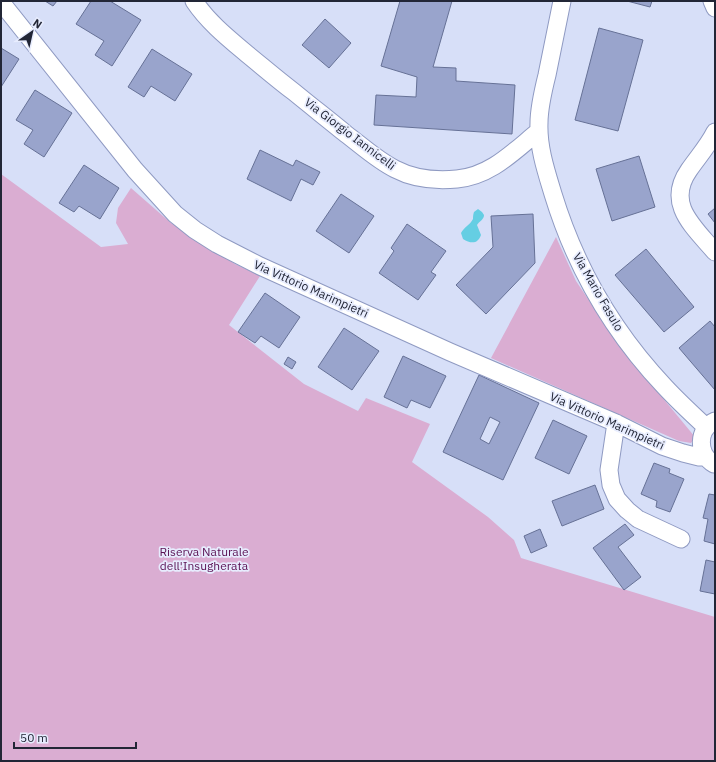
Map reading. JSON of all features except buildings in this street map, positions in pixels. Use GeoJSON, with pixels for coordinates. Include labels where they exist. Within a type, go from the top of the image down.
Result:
{"type":"FeatureCollection","features":[{"type":"Feature","properties":{"kind":"street","name":"Via Giorgio Iannicelli"},"geometry":{"type":"LineString","coordinates":[[194,1],[206,17],[222,33],[310,105],[360,145],[396,169],[409,174],[421,178],[434,179],[458,179],[476,175],[501,162],[539,130]]}},
{"type":"Feature","properties":{"kind":"street"},"geometry":{"type":"LineString","coordinates":[[539,130],[541,101],[562,1]]}},
{"type":"Feature","properties":{"kind":"street"},"geometry":{"type":"LineString","coordinates":[[712,1],[715,8]]}},
{"type":"Feature","properties":{"kind":"street","name":"Via Vittorio Marimpietri"},"geometry":{"type":"LineString","coordinates":[[1,2],[136,170],[175,214],[195,230],[222,247],[260,266],[450,352],[616,423],[662,446],[691,456],[710,460]]}},
{"type":"Feature","properties":{"kind":"street","name":"Via Mario Fasulo"},"geometry":{"type":"LineString","coordinates":[[539,130],[544,164],[560,216],[580,264],[593,289],[615,325],[644,363],[665,386],[710,424]]}},
{"type":"Feature","properties":{"kind":"street"},"geometry":{"type":"LineString","coordinates":[[715,132],[684,178],[680,188],[680,200],[685,215],[715,252]]}},
{"type":"Feature","properties":{"kind":"street"},"geometry":{"type":"LineString","coordinates":[[616,423],[609,470],[611,485],[617,499],[638,520],[681,539]]}},
{"type":"Feature","properties":{"kind":"street"},"geometry":{"type":"LineString","coordinates":[[710,424],[702,434],[701,442],[702,450],[710,460]]}},
{"type":"Feature","properties":{"kind":"green space","name":"Riserva Naturale dell'Insugherata"},"geometry":{"type":"Polygon","coordinates":[[[1,174],[101,247],[128,244],[116,223],[118,208],[131,188],[171,223],[235,264],[260,276],[229,325],[304,384],[358,411],[366,398],[430,424],[412,462],[488,517],[514,540],[521,558],[715,617],[715,761],[1,761],[1,174]]]}},
{"type":"Feature","properties":{"kind":"green space"},"geometry":{"type":"Polygon","coordinates":[[[556,237],[576,281],[619,345],[695,437],[691,443],[679,441],[491,358],[556,237]]]}},
{"type":"Feature","properties":{"kind":"water"},"geometry":{"type":"Polygon","coordinates":[[[478,209],[484,215],[477,225],[481,235],[476,242],[469,242],[463,239],[461,233],[472,221],[474,212],[478,209]]]}}]}
